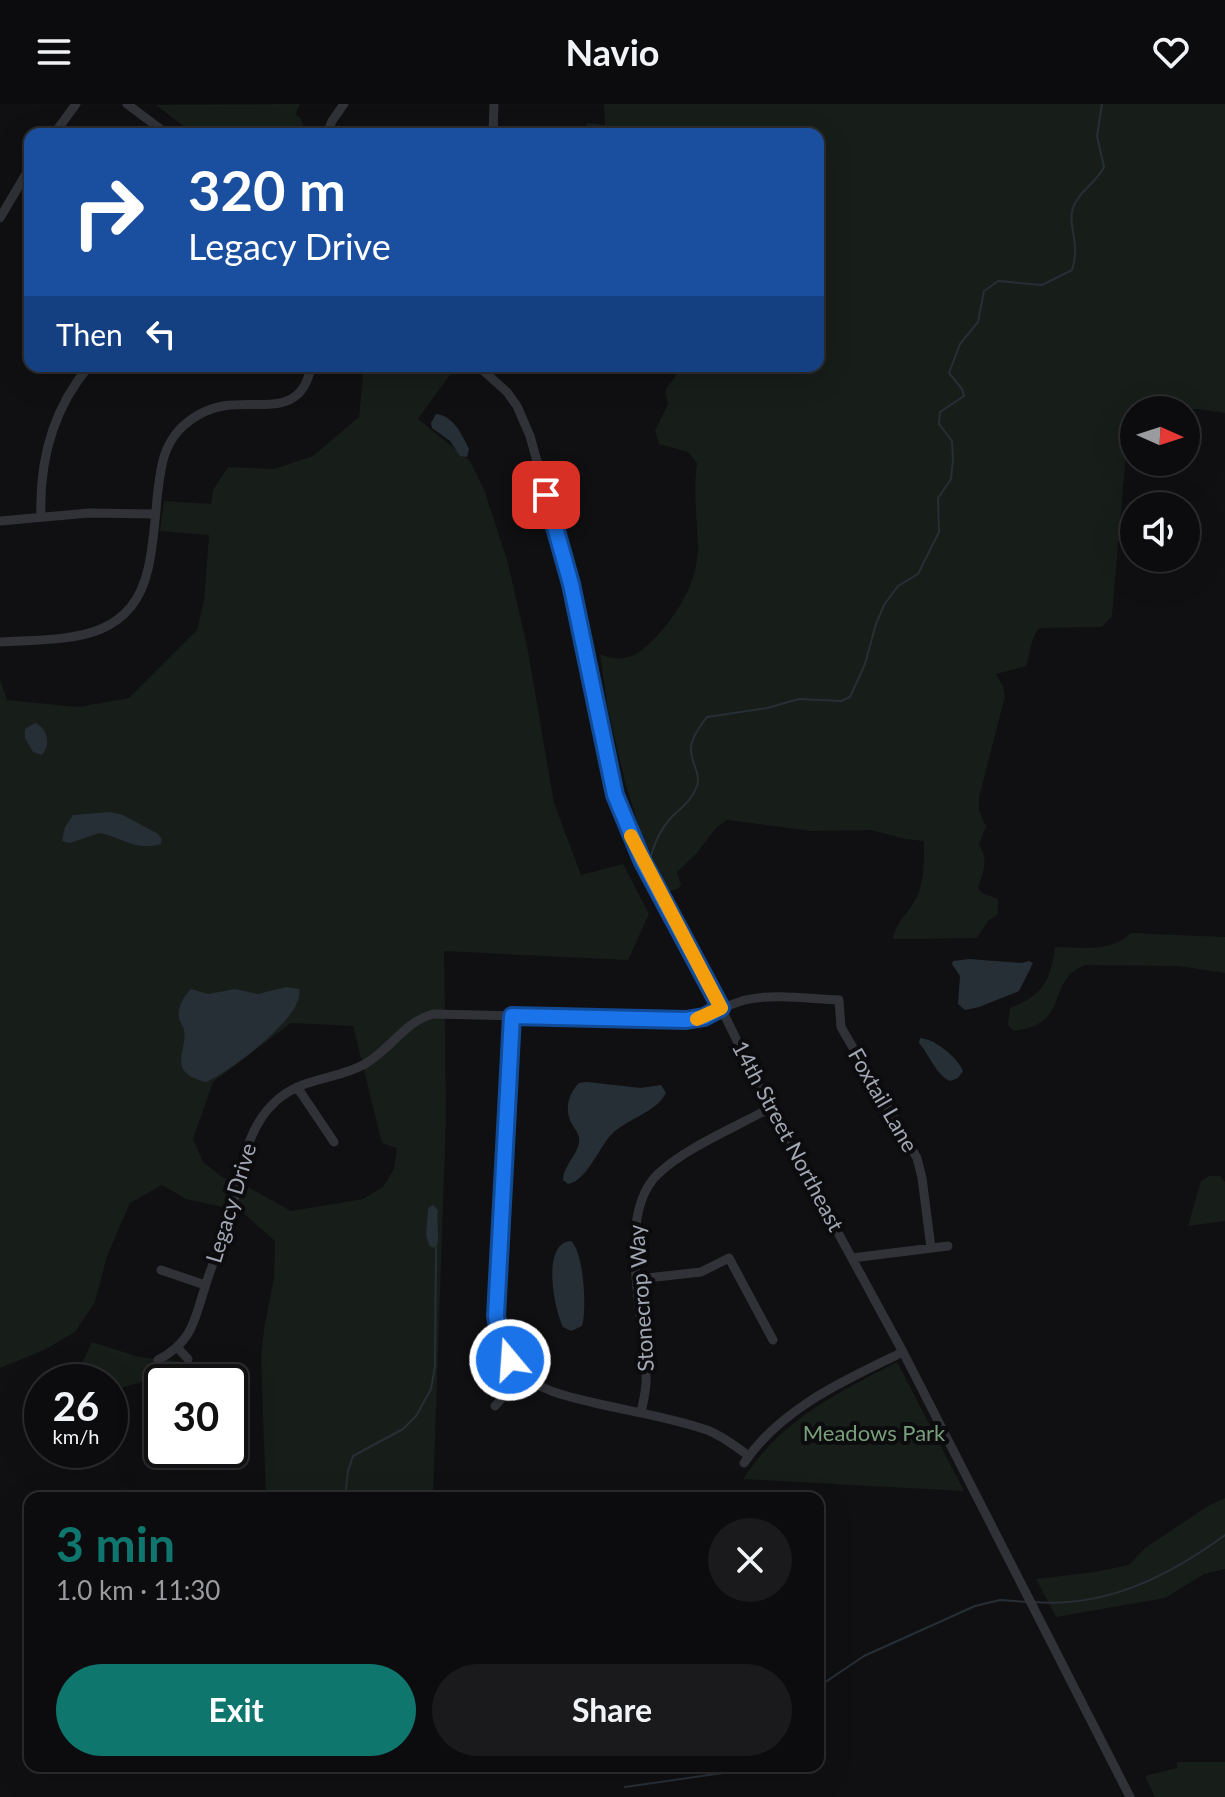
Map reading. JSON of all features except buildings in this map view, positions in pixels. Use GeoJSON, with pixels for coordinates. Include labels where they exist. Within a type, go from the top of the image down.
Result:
{"type":"FeatureCollection","features":[{"type":"Feature","properties":{"kind":"street"},"geometry":{"type":"LineString","coordinates":[[58,128],[76,104]]}},
{"type":"Feature","properties":{"kind":"street"},"geometry":{"type":"LineString","coordinates":[[127,104],[159,128]]}},
{"type":"Feature","properties":{"kind":"street"},"geometry":{"type":"LineString","coordinates":[[329,128],[344,104]]}},
{"type":"Feature","properties":{"kind":"street"},"geometry":{"type":"LineString","coordinates":[[493,128],[494,104]]}},
{"type":"Feature","properties":{"kind":"street"},"geometry":{"type":"LineString","coordinates":[[0,218],[24,177]]}},
{"type":"Feature","properties":{"kind":"street"},"geometry":{"type":"LineString","coordinates":[[41,517],[41,480],[49,437],[69,394],[85,372]]}},
{"type":"Feature","properties":{"kind":"street"},"geometry":{"type":"LineString","coordinates":[[0,642],[84,635],[108,627],[126,614],[135,605],[145,582],[164,453],[180,430],[218,407],[285,402],[304,388],[309,372]]}},
{"type":"Feature","properties":{"kind":"street","name":"14th Street Northeast"},"geometry":{"type":"LineString","coordinates":[[486,372],[517,406],[530,436],[571,584],[615,795],[642,860],[770,1108],[903,1352],[1130,1797]]}},
{"type":"Feature","properties":{"kind":"street"},"geometry":{"type":"LineString","coordinates":[[0,521],[111,512],[155,514]]}},
{"type":"Feature","properties":{"kind":"street","name":"Legacy Drive"},"geometry":{"type":"LineString","coordinates":[[158,1360],[178,1348],[195,1322],[231,1213],[253,1131],[275,1102],[297,1087],[371,1061],[413,1022],[424,1016],[453,1013],[686,1020],[763,998],[839,1000]]}},
{"type":"Feature","properties":{"kind":"street","name":"Foxtail Lane"},"geometry":{"type":"LineString","coordinates":[[839,1000],[841,1027],[917,1158],[931,1248]]}},
{"type":"Feature","properties":{"kind":"street"},"geometry":{"type":"LineString","coordinates":[[512,1016],[496,1316],[505,1351],[523,1375],[547,1391],[708,1431],[746,1460],[785,1418],[903,1352]]}},
{"type":"Feature","properties":{"kind":"street"},"geometry":{"type":"LineString","coordinates":[[297,1087],[334,1142]]}},
{"type":"Feature","properties":{"kind":"street","name":"Stonecrop Way"},"geometry":{"type":"LineString","coordinates":[[641,1413],[646,1374],[634,1239],[636,1212],[652,1179],[672,1162],[770,1108]]}},
{"type":"Feature","properties":{"kind":"street"},"geometry":{"type":"LineString","coordinates":[[852,1258],[948,1246]]}},
{"type":"Feature","properties":{"kind":"street"},"geometry":{"type":"LineString","coordinates":[[638,1279],[701,1272],[729,1258],[773,1340]]}},
{"type":"Feature","properties":{"kind":"street"},"geometry":{"type":"LineString","coordinates":[[161,1270],[205,1285]]}},
{"type":"Feature","properties":{"kind":"street"},"geometry":{"type":"LineString","coordinates":[[178,1348],[188,1359]]}},
{"type":"Feature","properties":{"kind":"street"},"geometry":{"type":"LineString","coordinates":[[495,1406],[523,1375]]}},
{"type":"Feature","properties":{"kind":"green space"},"geometry":{"type":"Polygon","coordinates":[[[300,104],[296,114],[304,128],[186,128],[156,105],[300,104]]]}},
{"type":"Feature","properties":{"kind":"green space"},"geometry":{"type":"Polygon","coordinates":[[[604,104],[1225,104],[1225,413],[1200,409],[1200,396],[1120,396],[1120,476],[1124,476],[1123,492],[1120,492],[1112,616],[1102,627],[1039,628],[1032,641],[1026,666],[996,674],[1005,696],[979,798],[979,811],[986,826],[979,845],[984,861],[978,888],[982,893],[998,899],[998,914],[988,921],[977,938],[893,939],[897,926],[921,886],[924,841],[871,830],[811,831],[727,820],[677,872],[681,884],[669,892],[641,833],[625,782],[608,710],[600,654],[621,658],[644,648],[677,610],[695,572],[698,544],[697,463],[688,452],[659,444],[655,431],[668,404],[665,390],[678,372],[824,372],[824,128],[586,128],[587,123],[605,125],[604,104]]]}},
{"type":"Feature","properties":{"kind":"green space"},"geometry":{"type":"Polygon","coordinates":[[[363,372],[452,372],[418,419],[470,461],[485,492],[508,563],[528,651],[554,803],[581,875],[623,864],[649,914],[628,960],[444,951],[446,1116],[433,1492],[266,1492],[261,1359],[274,1277],[275,1241],[241,1211],[186,1199],[162,1185],[130,1203],[107,1256],[95,1302],[75,1332],[44,1350],[0,1368],[0,679],[7,700],[78,707],[129,698],[197,630],[204,601],[209,535],[160,531],[164,501],[211,504],[213,490],[228,467],[274,469],[313,456],[359,417],[363,372]],[[291,1023],[213,1082],[193,1139],[203,1162],[222,1177],[246,1186],[291,1211],[363,1199],[383,1187],[394,1169],[397,1148],[382,1143],[353,1026],[291,1023]]]}},
{"type":"Feature","properties":{"kind":"green space"},"geometry":{"type":"Polygon","coordinates":[[[1131,933],[1225,937],[1225,973],[1179,966],[1085,965],[1064,982],[1044,1020],[1032,1027],[1014,1031],[1008,1025],[1010,1008],[1030,998],[1043,986],[1055,947],[1105,946],[1131,933]]]}},
{"type":"Feature","properties":{"kind":"green space"},"geometry":{"type":"Polygon","coordinates":[[[1209,1176],[1220,1176],[1225,1182],[1225,1221],[1188,1226],[1201,1181],[1209,1176]]]}},
{"type":"Feature","properties":{"kind":"green space"},"geometry":{"type":"Polygon","coordinates":[[[92,1342],[139,1357],[205,1364],[144,1364],[144,1381],[128,1386],[128,1364],[81,1364],[92,1342]]]}},
{"type":"Feature","properties":{"kind":"green space","name":"Meadows Park"},"geometry":{"type":"Polygon","coordinates":[[[897,1362],[964,1491],[743,1479],[758,1458],[793,1424],[832,1397],[897,1362]]]}},
{"type":"Feature","properties":{"kind":"green space"},"geometry":{"type":"Polygon","coordinates":[[[1225,1498],[1225,1569],[1204,1574],[1165,1598],[1056,1617],[1036,1579],[1129,1565],[1145,1548],[1225,1498]]]}},
{"type":"Feature","properties":{"kind":"green space"},"geometry":{"type":"Polygon","coordinates":[[[1177,1762],[1225,1762],[1225,1797],[1155,1797],[1145,1776],[1177,1768],[1177,1762]]]}},
{"type":"Feature","properties":{"kind":"shaded area"},"geometry":{"type":"Polygon","coordinates":[[[436,414],[448,418],[457,427],[469,449],[467,457],[460,456],[450,441],[432,428],[436,414]]]}},
{"type":"Feature","properties":{"kind":"shaded area"},"geometry":{"type":"Polygon","coordinates":[[[35,723],[47,737],[47,746],[42,755],[33,752],[25,738],[25,729],[35,723]]]}},
{"type":"Feature","properties":{"kind":"shaded area"},"geometry":{"type":"Polygon","coordinates":[[[110,812],[123,815],[158,834],[161,844],[136,845],[99,833],[70,843],[62,841],[65,827],[73,815],[110,812]]]}},
{"type":"Feature","properties":{"kind":"shaded area"},"geometry":{"type":"Polygon","coordinates":[[[953,961],[1033,963],[1019,991],[965,1010],[958,1004],[960,976],[952,964],[953,961]]]}},
{"type":"Feature","properties":{"kind":"shaded area"},"geometry":{"type":"Polygon","coordinates":[[[286,987],[299,989],[298,1000],[291,1013],[264,1042],[206,1082],[186,1073],[181,1060],[184,1030],[179,1020],[179,1010],[191,989],[208,994],[235,989],[258,994],[286,987]]]}},
{"type":"Feature","properties":{"kind":"shaded area"},"geometry":{"type":"Polygon","coordinates":[[[920,1038],[939,1045],[956,1060],[963,1071],[958,1078],[950,1081],[941,1074],[919,1043],[920,1038]]]}},
{"type":"Feature","properties":{"kind":"shaded area"},"geometry":{"type":"Polygon","coordinates":[[[579,1083],[641,1088],[661,1085],[666,1093],[655,1106],[616,1130],[586,1171],[568,1184],[563,1180],[564,1174],[579,1143],[569,1115],[569,1100],[579,1083]]]}},
{"type":"Feature","properties":{"kind":"shaded area"},"geometry":{"type":"Polygon","coordinates":[[[433,1205],[438,1210],[438,1237],[437,1246],[433,1248],[426,1235],[428,1208],[433,1205]]]}},
{"type":"Feature","properties":{"kind":"shaded area"},"geometry":{"type":"Polygon","coordinates":[[[571,1241],[582,1269],[584,1308],[582,1326],[571,1331],[563,1327],[552,1278],[556,1253],[562,1245],[571,1241]]]}},
{"type":"Feature","properties":{"kind":"waterway"},"geometry":{"type":"LineString","coordinates":[[648,865],[662,830],[697,786],[691,746],[707,717],[767,708],[799,699],[841,701],[850,697],[865,664],[884,605],[898,586],[918,574],[939,532],[938,498],[951,479],[953,460],[952,441],[939,424],[940,412],[964,396],[949,373],[960,344],[978,322],[984,291],[998,281],[1042,285],[1072,270],[1075,251],[1073,208],[1104,167],[1097,136],[1102,104]]}},
{"type":"Feature","properties":{"kind":"waterway"},"geometry":{"type":"LineString","coordinates":[[346,1492],[353,1456],[403,1429],[416,1416],[431,1389],[435,1366],[436,1248]]}},
{"type":"Feature","properties":{"kind":"waterway"},"geometry":{"type":"LineString","coordinates":[[1034,1602],[1086,1600],[1136,1586],[1182,1564],[1225,1535]]}},
{"type":"Feature","properties":{"kind":"waterway"},"geometry":{"type":"LineString","coordinates":[[824,1683],[864,1656],[975,1606],[1000,1600],[1028,1602]]}},
{"type":"Feature","properties":{"kind":"waterway"},"geometry":{"type":"LineString","coordinates":[[625,1787],[730,1772]]}},
{"type":"Feature","properties":{"kind":"slow traffic"},"geometry":{"type":"LineString","coordinates":[[631,836],[721,1008],[697,1019]]}},
{"type":"Feature","properties":{"kind":"route"},"geometry":{"type":"LineString","coordinates":[[510,1360],[501,1342],[496,1316],[512,1016],[686,1020],[704,1017],[721,1008],[642,860],[615,795],[571,584],[546,495]]}}]}
